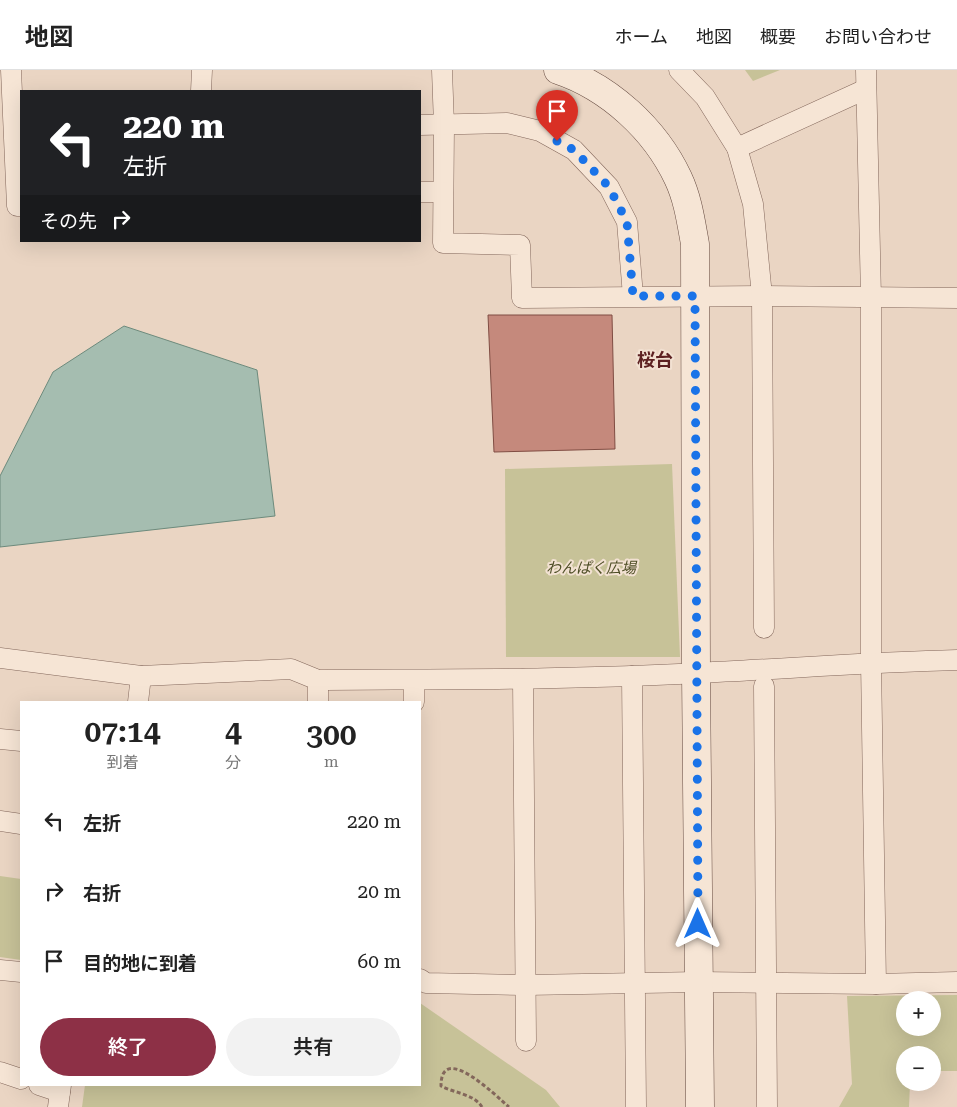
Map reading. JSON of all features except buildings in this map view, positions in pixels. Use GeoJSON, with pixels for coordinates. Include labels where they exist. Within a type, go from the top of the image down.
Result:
{"type":"FeatureCollection","features":[{"type":"Feature","properties":{"kind":"street"},"geometry":{"type":"LineString","coordinates":[[11,70],[18,141],[16,206],[20,206]]}},
{"type":"Feature","properties":{"kind":"street"},"geometry":{"type":"LineString","coordinates":[[201,90],[202,70]]}},
{"type":"Feature","properties":{"kind":"street"},"geometry":{"type":"LineString","coordinates":[[442,70],[444,125],[443,243],[520,246],[522,298],[633,296],[957,298]]}},
{"type":"Feature","properties":{"kind":"street"},"geometry":{"type":"LineString","coordinates":[[558,70],[576,76],[614,100],[640,124],[669,161],[685,197],[695,244],[700,1107]]}},
{"type":"Feature","properties":{"kind":"street"},"geometry":{"type":"LineString","coordinates":[[679,70],[705,98],[737,148],[754,204],[762,296],[764,628]]}},
{"type":"Feature","properties":{"kind":"street"},"geometry":{"type":"LineString","coordinates":[[737,148],[866,79],[871,298],[871,662],[876,984]]}},
{"type":"Feature","properties":{"kind":"street"},"geometry":{"type":"LineString","coordinates":[[421,125],[507,124],[540,131],[574,150],[609,187],[627,222],[633,296]]}},
{"type":"Feature","properties":{"kind":"street"},"geometry":{"type":"LineString","coordinates":[[421,192],[443,192]]}},
{"type":"Feature","properties":{"kind":"street"},"geometry":{"type":"LineString","coordinates":[[0,658],[141,676],[291,669],[318,680],[524,679],[696,674],[871,662],[957,660]]}},
{"type":"Feature","properties":{"kind":"street"},"geometry":{"type":"LineString","coordinates":[[138,701],[141,676]]}},
{"type":"Feature","properties":{"kind":"street"},"geometry":{"type":"LineString","coordinates":[[632,676],[636,1107]]}},
{"type":"Feature","properties":{"kind":"street"},"geometry":{"type":"LineString","coordinates":[[524,679],[526,1041]]}},
{"type":"Feature","properties":{"kind":"street"},"geometry":{"type":"LineString","coordinates":[[318,680],[318,701]]}},
{"type":"Feature","properties":{"kind":"street"},"geometry":{"type":"LineString","coordinates":[[414,680],[414,701]]}},
{"type":"Feature","properties":{"kind":"street"},"geometry":{"type":"LineString","coordinates":[[764,686],[767,1107]]}},
{"type":"Feature","properties":{"kind":"street"},"geometry":{"type":"LineString","coordinates":[[0,739],[20,741]]}},
{"type":"Feature","properties":{"kind":"street"},"geometry":{"type":"LineString","coordinates":[[0,821],[20,824]]}},
{"type":"Feature","properties":{"kind":"street"},"geometry":{"type":"LineString","coordinates":[[0,970],[20,972]]}},
{"type":"Feature","properties":{"kind":"street"},"geometry":{"type":"LineString","coordinates":[[421,980],[426,983],[526,985],[699,982],[876,984],[957,982]]}},
{"type":"Feature","properties":{"kind":"street"},"geometry":{"type":"LineString","coordinates":[[0,1072],[20,1079]]}},
{"type":"Feature","properties":{"kind":"street"},"geometry":{"type":"LineString","coordinates":[[41,1086],[59,1095]]}},
{"type":"Feature","properties":{"kind":"path"},"geometry":{"type":"LineString","coordinates":[[482,1107],[479,1103],[463,1094],[441,1086],[441,1075],[444,1071],[451,1068],[459,1069],[509,1107]]}},
{"type":"Feature","properties":{"kind":"green space"},"geometry":{"type":"Polygon","coordinates":[[[745,70],[780,70],[753,81],[745,70]]]}},
{"type":"Feature","properties":{"kind":"green space","name":"わんぱく広場"},"geometry":{"type":"Polygon","coordinates":[[[672,464],[680,657],[506,657],[505,469],[672,464]]]}},
{"type":"Feature","properties":{"kind":"green space"},"geometry":{"type":"Polygon","coordinates":[[[0,876],[20,879],[20,960],[0,957],[0,876]]]}},
{"type":"Feature","properties":{"kind":"green space"},"geometry":{"type":"Polygon","coordinates":[[[941,995],[957,995],[957,1071],[941,1071],[941,1046],[896,1046],[896,1091],[910,1091],[909,1107],[839,1107],[852,1084],[847,996],[896,996],[896,1036],[941,1036],[941,995]]]}},
{"type":"Feature","properties":{"kind":"green space"},"geometry":{"type":"Polygon","coordinates":[[[421,1004],[546,1090],[560,1107],[82,1107],[85,1086],[421,1086],[421,1004]]]}},
{"type":"Feature","properties":{"kind":"shaded area"},"geometry":{"type":"Polygon","coordinates":[[[124,326],[257,370],[275,516],[0,547],[0,476],[53,372],[124,326]]]}},
{"type":"Feature","properties":{"kind":"district","name":"桜台"},"geometry":{"type":"Point","coordinates":[655,359]}},
{"type":"Feature","properties":{"kind":"route"},"geometry":{"type":"LineString","coordinates":[[557,141],[574,150],[609,187],[627,222],[633,296],[695,296],[698,924]]}}]}
